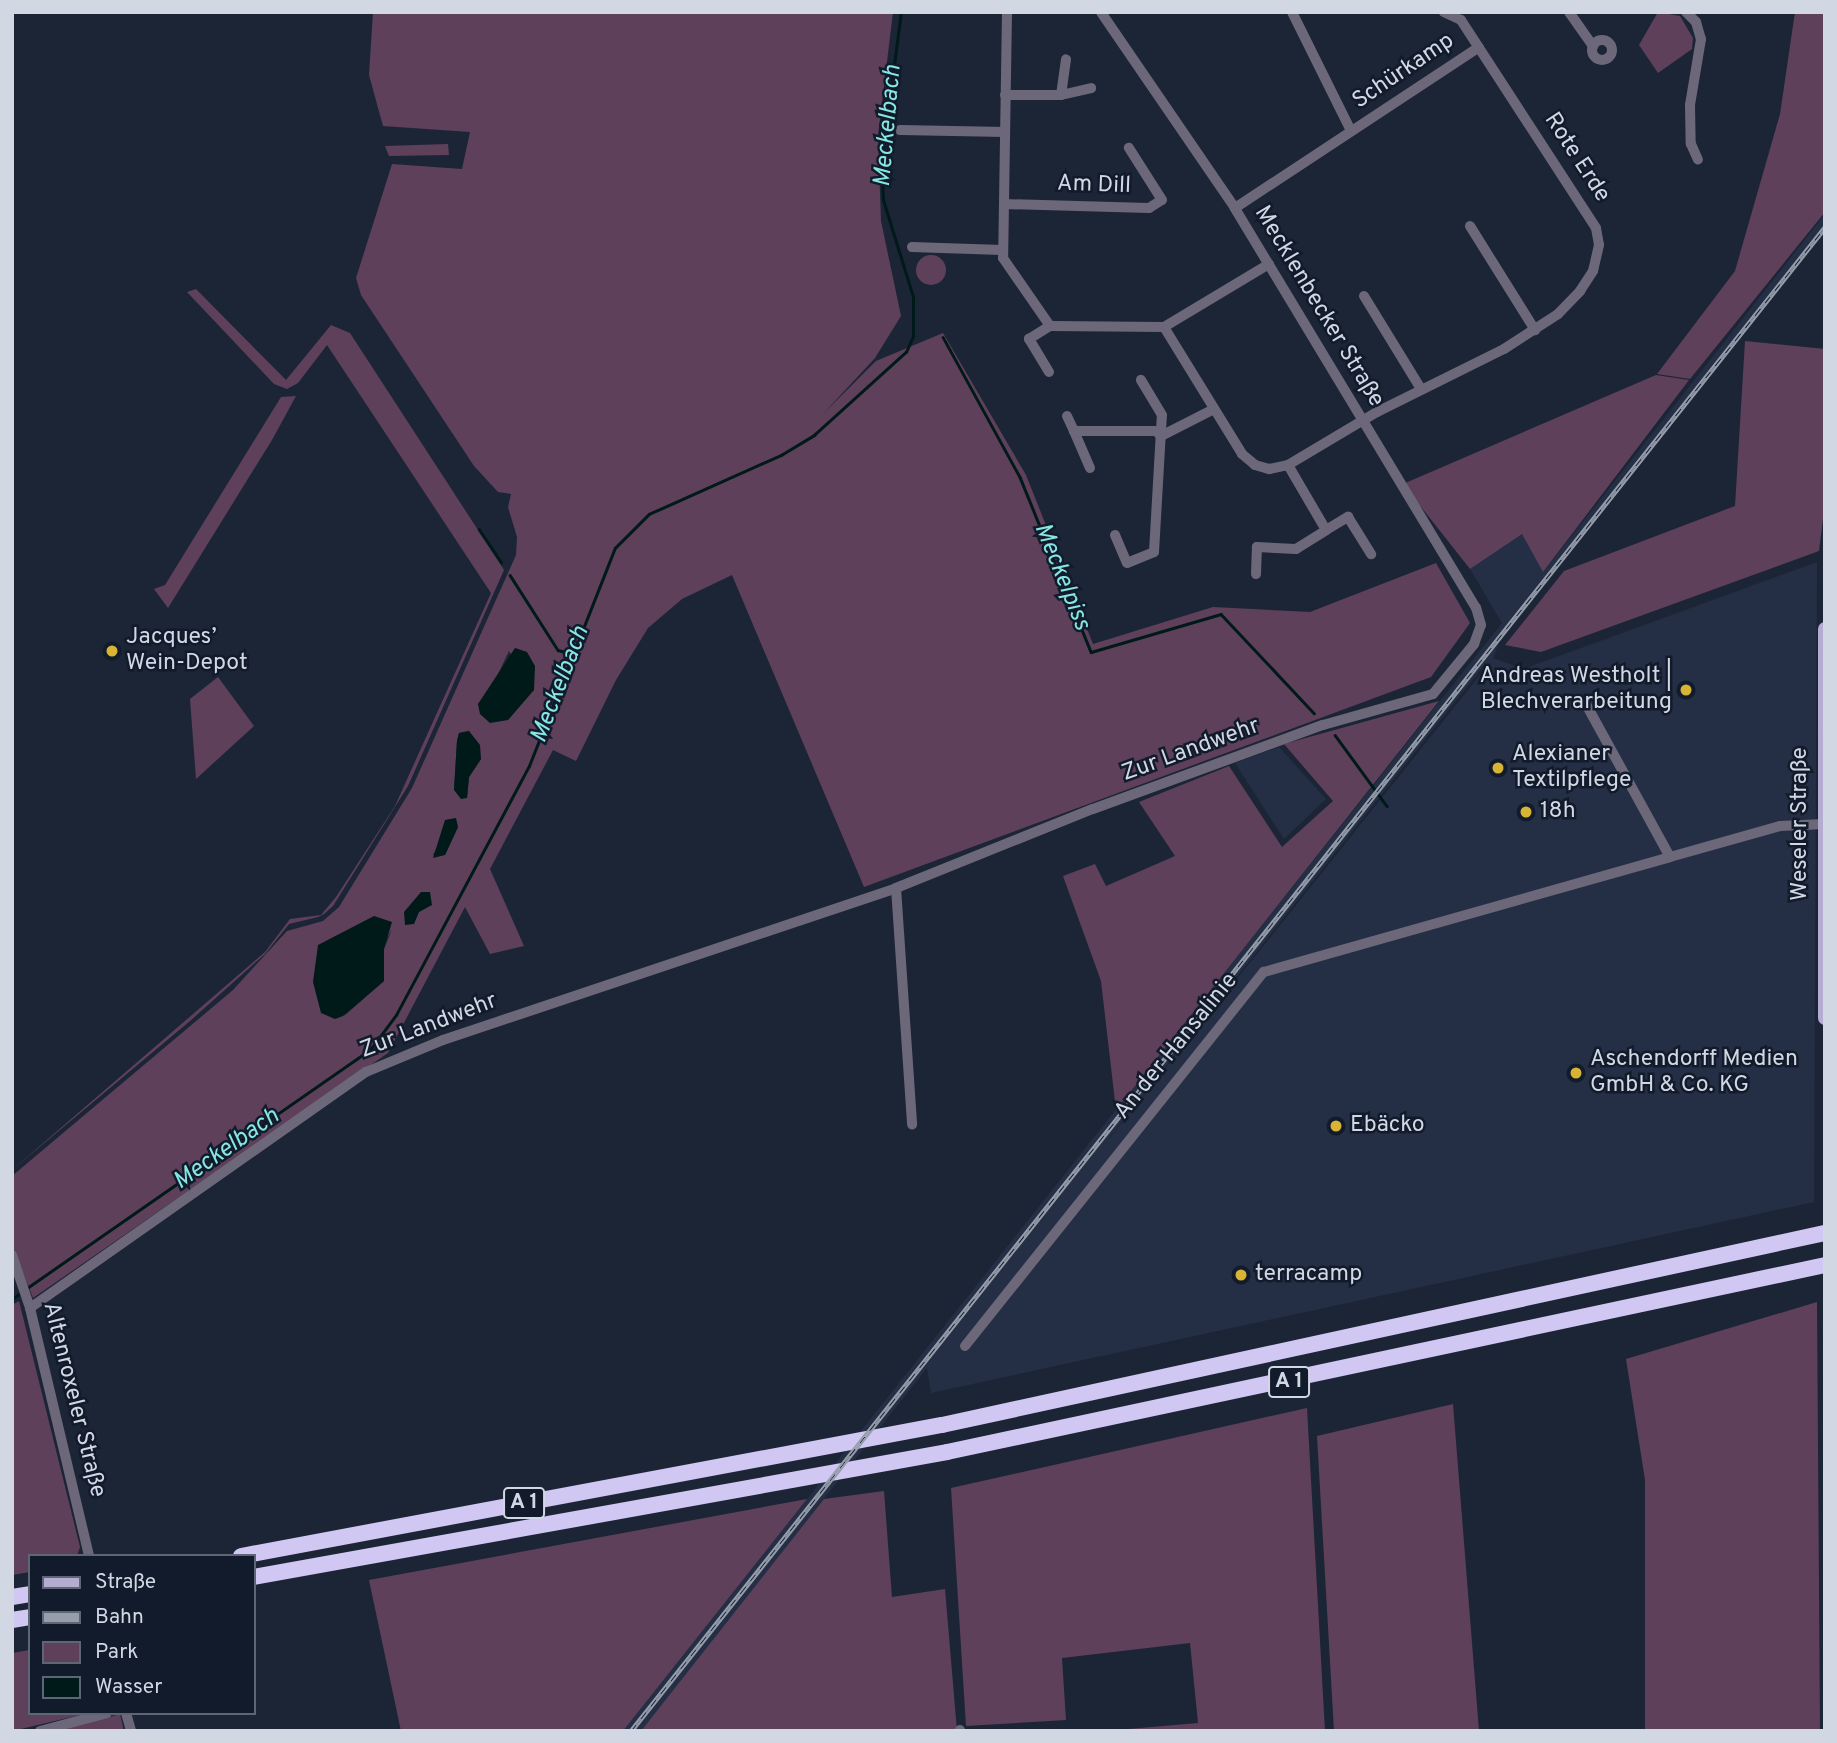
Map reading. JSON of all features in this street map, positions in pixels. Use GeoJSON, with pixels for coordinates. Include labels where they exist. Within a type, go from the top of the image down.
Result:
{"type":"FeatureCollection","features":[{"type":"Feature","properties":{"kind":"highway","name":"A 1"},"geometry":{"type":"LineString","coordinates":[[252,1554],[942,1426],[1825,1233]]}},
{"type":"Feature","properties":{"kind":"highway","name":"A 1"},"geometry":{"type":"LineString","coordinates":[[256,1577],[947,1452],[1825,1265]]}},
{"type":"Feature","properties":{"kind":"main road","name":"Weseler Straße"},"geometry":{"type":"LineString","coordinates":[[1825,629],[1825,1018]]}},
{"type":"Feature","properties":{"kind":"street"},"geometry":{"type":"LineString","coordinates":[[1007,12],[1002,250],[1050,326]]}},
{"type":"Feature","properties":{"kind":"street","name":"Mecklenbecker Straße"},"geometry":{"type":"LineString","coordinates":[[1101,12],[1236,208],[1361,421],[1476,608],[1479,633]]}},
{"type":"Feature","properties":{"kind":"street","name":"Schürkamp"},"geometry":{"type":"LineString","coordinates":[[1292,12],[1352,131]]}},
{"type":"Feature","properties":{"kind":"street","name":"Rote Erde"},"geometry":{"type":"LineString","coordinates":[[1361,421],[1535,330],[1558,314],[1593,271],[1599,245],[1596,228],[1479,47],[1461,20],[1444,12]]}},
{"type":"Feature","properties":{"kind":"street"},"geometry":{"type":"LineString","coordinates":[[1569,12],[1593,46]]}},
{"type":"Feature","properties":{"kind":"street"},"geometry":{"type":"LineString","coordinates":[[1686,12],[1696,22],[1701,39],[1690,105],[1691,144],[1698,160]]}},
{"type":"Feature","properties":{"kind":"street","name":"Schürkamp"},"geometry":{"type":"LineString","coordinates":[[1236,208],[1479,47]]}},
{"type":"Feature","properties":{"kind":"street"},"geometry":{"type":"LineString","coordinates":[[1061,95],[1066,59]]}},
{"type":"Feature","properties":{"kind":"street"},"geometry":{"type":"LineString","coordinates":[[1006,95],[1061,95],[1091,88]]}},
{"type":"Feature","properties":{"kind":"street"},"geometry":{"type":"LineString","coordinates":[[900,130],[1005,132]]}},
{"type":"Feature","properties":{"kind":"street","name":"Am Dill"},"geometry":{"type":"LineString","coordinates":[[1004,204],[1149,208],[1161,200],[1129,148]]}},
{"type":"Feature","properties":{"kind":"street"},"geometry":{"type":"LineString","coordinates":[[1470,226],[1535,330]]}},
{"type":"Feature","properties":{"kind":"street"},"geometry":{"type":"LineString","coordinates":[[912,247],[1002,250]]}},
{"type":"Feature","properties":{"kind":"street"},"geometry":{"type":"LineString","coordinates":[[1049,372],[1029,339],[1050,326],[1164,327],[1269,264]]}},
{"type":"Feature","properties":{"kind":"street"},"geometry":{"type":"LineString","coordinates":[[1364,296],[1421,389]]}},
{"type":"Feature","properties":{"kind":"street"},"geometry":{"type":"LineString","coordinates":[[1164,327],[1242,454],[1255,465],[1288,466],[1361,421]]}},
{"type":"Feature","properties":{"kind":"street"},"geometry":{"type":"LineString","coordinates":[[1115,535],[1127,563],[1154,552],[1162,415],[1142,380]]}},
{"type":"Feature","properties":{"kind":"street"},"geometry":{"type":"LineString","coordinates":[[1161,436],[1214,410]]}},
{"type":"Feature","properties":{"kind":"street"},"geometry":{"type":"LineString","coordinates":[[1067,415],[1090,468]]}},
{"type":"Feature","properties":{"kind":"street"},"geometry":{"type":"LineString","coordinates":[[1074,431],[1156,431],[1161,436]]}},
{"type":"Feature","properties":{"kind":"street"},"geometry":{"type":"LineString","coordinates":[[1288,466],[1326,530]]}},
{"type":"Feature","properties":{"kind":"street"},"geometry":{"type":"LineString","coordinates":[[1256,574],[1257,547],[1296,549],[1348,517],[1371,554]]}},
{"type":"Feature","properties":{"kind":"street","name":"Zur Landwehr"},"geometry":{"type":"LineString","coordinates":[[29,1304],[366,1072],[443,1040],[896,888],[1093,809],[1323,725],[1433,694],[1479,633]]}},
{"type":"Feature","properties":{"kind":"street"},"geometry":{"type":"LineString","coordinates":[[1587,706],[1670,857]]}},
{"type":"Feature","properties":{"kind":"street","name":"An der Hansalinie"},"geometry":{"type":"LineString","coordinates":[[965,1346],[1264,972],[1780,826],[1824,824]]}},
{"type":"Feature","properties":{"kind":"street"},"geometry":{"type":"LineString","coordinates":[[896,888],[912,1124]]}},
{"type":"Feature","properties":{"kind":"street","name":"Altenroxeler Straße"},"geometry":{"type":"LineString","coordinates":[[12,1255],[29,1304],[89,1554]]}},
{"type":"Feature","properties":{"kind":"street"},"geometry":{"type":"LineString","coordinates":[[40,1731],[100,1715]]}},
{"type":"Feature","properties":{"kind":"shaded area"},"geometry":{"type":"Polygon","coordinates":[[[1825,214],[1825,231],[1499,643],[1493,658],[1523,669],[1817,562],[1814,1202],[931,1393],[927,1368],[641,1731],[623,1731],[1502,623],[1470,569],[1522,533],[1544,571],[1825,214]],[[1485,664],[1109,1139],[1488,665],[1485,664]]]}},
{"type":"Feature","properties":{"kind":"shaded area"},"geometry":{"type":"Polygon","coordinates":[[[1279,747],[1326,799],[1284,839],[1235,763],[1279,747]]]}},
{"type":"Feature","properties":{"kind":"green space"},"geometry":{"type":"Polygon","coordinates":[[[373,12],[893,12],[878,136],[881,221],[901,316],[875,358],[823,414],[876,361],[943,333],[1026,475],[1093,644],[1213,607],[1310,612],[1436,563],[1470,623],[1431,677],[864,887],[732,575],[682,599],[648,628],[616,680],[576,761],[553,750],[490,869],[524,946],[490,954],[465,907],[388,1053],[33,1298],[12,1245],[12,1176],[233,990],[287,931],[323,921],[339,907],[412,788],[516,555],[517,537],[508,507],[511,494],[498,492],[474,466],[361,295],[356,278],[392,164],[462,169],[470,132],[383,126],[369,75],[373,12]],[[509,651],[490,691],[478,704],[508,720],[533,690],[509,651]],[[469,731],[459,733],[454,790],[467,798],[469,777],[481,759],[469,731]],[[458,827],[443,837],[433,855],[445,855],[458,827]],[[392,929],[344,1016],[384,981],[384,949],[392,929]]]}},
{"type":"Feature","properties":{"kind":"green space"},"geometry":{"type":"Polygon","coordinates":[[[1658,12],[1680,16],[1693,38],[1692,49],[1658,73],[1639,45],[1658,12]]]}},
{"type":"Feature","properties":{"kind":"green space"},"geometry":{"type":"Polygon","coordinates":[[[1795,12],[1825,12],[1825,212],[1690,379],[1657,374],[1735,271],[1780,114],[1795,12]]]}},
{"type":"Feature","properties":{"kind":"green space"},"geometry":{"type":"Polygon","coordinates":[[[448,144],[449,155],[389,156],[385,146],[448,144]]]}},
{"type":"Feature","properties":{"kind":"green space"},"geometry":{"type":"Polygon","coordinates":[[[931,255],[942,259],[946,270],[942,281],[931,285],[920,281],[916,270],[920,259],[931,255]]]}},
{"type":"Feature","properties":{"kind":"green space"},"geometry":{"type":"Polygon","coordinates":[[[196,289],[286,380],[331,325],[350,333],[504,570],[408,786],[333,906],[324,914],[318,917],[289,924],[265,954],[190,1021],[12,1170],[265,952],[290,919],[321,915],[336,897],[395,806],[491,593],[327,345],[298,383],[287,389],[274,384],[187,292],[196,289]]]}},
{"type":"Feature","properties":{"kind":"green space"},"geometry":{"type":"Polygon","coordinates":[[[1745,341],[1825,349],[1825,502],[1819,551],[1541,652],[1505,645],[1564,571],[1735,506],[1745,341]]]}},
{"type":"Feature","properties":{"kind":"green space"},"geometry":{"type":"Polygon","coordinates":[[[1656,375],[1689,380],[1543,572],[1522,534],[1470,569],[1403,484],[1656,375]]]}},
{"type":"Feature","properties":{"kind":"green space"},"geometry":{"type":"Polygon","coordinates":[[[296,396],[272,440],[168,608],[154,589],[165,585],[281,397],[296,396]]]}},
{"type":"Feature","properties":{"kind":"green space"},"geometry":{"type":"Polygon","coordinates":[[[218,677],[254,726],[196,779],[190,699],[218,677]]]}},
{"type":"Feature","properties":{"kind":"green space"},"geometry":{"type":"Polygon","coordinates":[[[1439,701],[1116,1110],[1101,981],[1063,876],[1095,864],[1106,886],[1175,856],[1139,802],[1229,766],[1282,847],[1333,801],[1284,744],[1439,701]]]}},
{"type":"Feature","properties":{"kind":"green space"},"geometry":{"type":"Polygon","coordinates":[[[19,1301],[80,1547],[78,1554],[28,1554],[28,1572],[12,1575],[12,1305],[19,1301]]]}},
{"type":"Feature","properties":{"kind":"green space"},"geometry":{"type":"Polygon","coordinates":[[[1817,1302],[1820,1731],[1645,1731],[1645,1480],[1626,1359],[1817,1302]]]}},
{"type":"Feature","properties":{"kind":"green space"},"geometry":{"type":"Polygon","coordinates":[[[1453,1404],[1479,1731],[1334,1731],[1317,1436],[1453,1404]]]}},
{"type":"Feature","properties":{"kind":"green space"},"geometry":{"type":"Polygon","coordinates":[[[1307,1408],[1325,1731],[1105,1731],[1198,1723],[1190,1643],[1062,1658],[1066,1720],[966,1726],[951,1488],[1307,1408]]]}},
{"type":"Feature","properties":{"kind":"green space"},"geometry":{"type":"Polygon","coordinates":[[[884,1491],[892,1597],[945,1589],[957,1731],[641,1731],[824,1499],[884,1491]]]}},
{"type":"Feature","properties":{"kind":"green space"},"geometry":{"type":"Polygon","coordinates":[[[807,1499],[623,1731],[401,1731],[369,1580],[807,1499]]]}},
{"type":"Feature","properties":{"kind":"green space"},"geometry":{"type":"Polygon","coordinates":[[[28,1650],[28,1715],[80,1715],[12,1731],[12,1653],[28,1650]]]}},
{"type":"Feature","properties":{"kind":"green space"},"geometry":{"type":"Polygon","coordinates":[[[120,1715],[124,1731],[56,1731],[120,1715]]]}},
{"type":"Feature","properties":{"kind":"water"},"geometry":{"type":"Polygon","coordinates":[[[515,648],[527,652],[535,666],[534,690],[508,720],[490,723],[480,714],[478,704],[515,648]]]}},
{"type":"Feature","properties":{"kind":"water"},"geometry":{"type":"Polygon","coordinates":[[[469,731],[480,745],[481,759],[469,777],[467,798],[461,799],[454,790],[457,741],[459,733],[469,731]]]}},
{"type":"Feature","properties":{"kind":"water"},"geometry":{"type":"Polygon","coordinates":[[[456,818],[458,827],[445,855],[433,858],[445,820],[456,818]]]}},
{"type":"Feature","properties":{"kind":"water"},"geometry":{"type":"Polygon","coordinates":[[[421,892],[430,892],[432,905],[419,912],[414,924],[405,925],[404,912],[421,892]]]}},
{"type":"Feature","properties":{"kind":"water"},"geometry":{"type":"Polygon","coordinates":[[[374,916],[392,922],[384,949],[384,981],[343,1016],[335,1019],[321,1013],[313,982],[318,945],[374,916]]]}},
{"type":"Feature","properties":{"kind":"waterway","name":"Meckelbach"},"geometry":{"type":"LineString","coordinates":[[27,1288],[370,1050],[396,1015],[529,766],[615,548],[649,514],[781,455],[814,435],[906,352],[913,336],[913,297],[883,200],[881,165],[901,12]]}},
{"type":"Feature","properties":{"kind":"waterway","name":"Meckelpiss"},"geometry":{"type":"LineString","coordinates":[[943,337],[1020,477],[1091,652],[1221,614],[1314,713]]}},
{"type":"Feature","properties":{"kind":"waterway"},"geometry":{"type":"LineString","coordinates":[[479,529],[501,562]]}},
{"type":"Feature","properties":{"kind":"waterway"},"geometry":{"type":"LineString","coordinates":[[510,575],[558,650],[573,654]]}},
{"type":"Feature","properties":{"kind":"waterway","name":"Meckelpiss"},"geometry":{"type":"LineString","coordinates":[[1335,735],[1387,806]]}},
{"type":"Feature","properties":{"kind":"waterway","name":"Meckelbach"},"geometry":{"type":"LineString","coordinates":[[12,1299],[22,1292]]}},
{"type":"Feature","properties":{"kind":"railway"},"geometry":{"type":"LineString","coordinates":[[631,1731],[1825,227]]}},
{"type":"Feature","properties":{"kind":"place","name":"Jacques’ Wein-Depot"},"geometry":{"type":"Point","coordinates":[112,651]}},
{"type":"Feature","properties":{"kind":"place","name":"Andreas Westholt | Blechverarbeitung"},"geometry":{"type":"Point","coordinates":[1686,690]}},
{"type":"Feature","properties":{"kind":"place","name":"Alexianer Textilpflege"},"geometry":{"type":"Point","coordinates":[1498,768]}},
{"type":"Feature","properties":{"kind":"place","name":"18h"},"geometry":{"type":"Point","coordinates":[1526,812]}},
{"type":"Feature","properties":{"kind":"place","name":"Aschendorff Medien GmbH & Co. KG"},"geometry":{"type":"Point","coordinates":[1576,1073]}},
{"type":"Feature","properties":{"kind":"place","name":"Ebäcko"},"geometry":{"type":"Point","coordinates":[1336,1126]}},
{"type":"Feature","properties":{"kind":"place","name":"terracamp"},"geometry":{"type":"Point","coordinates":[1241,1275]}}]}
